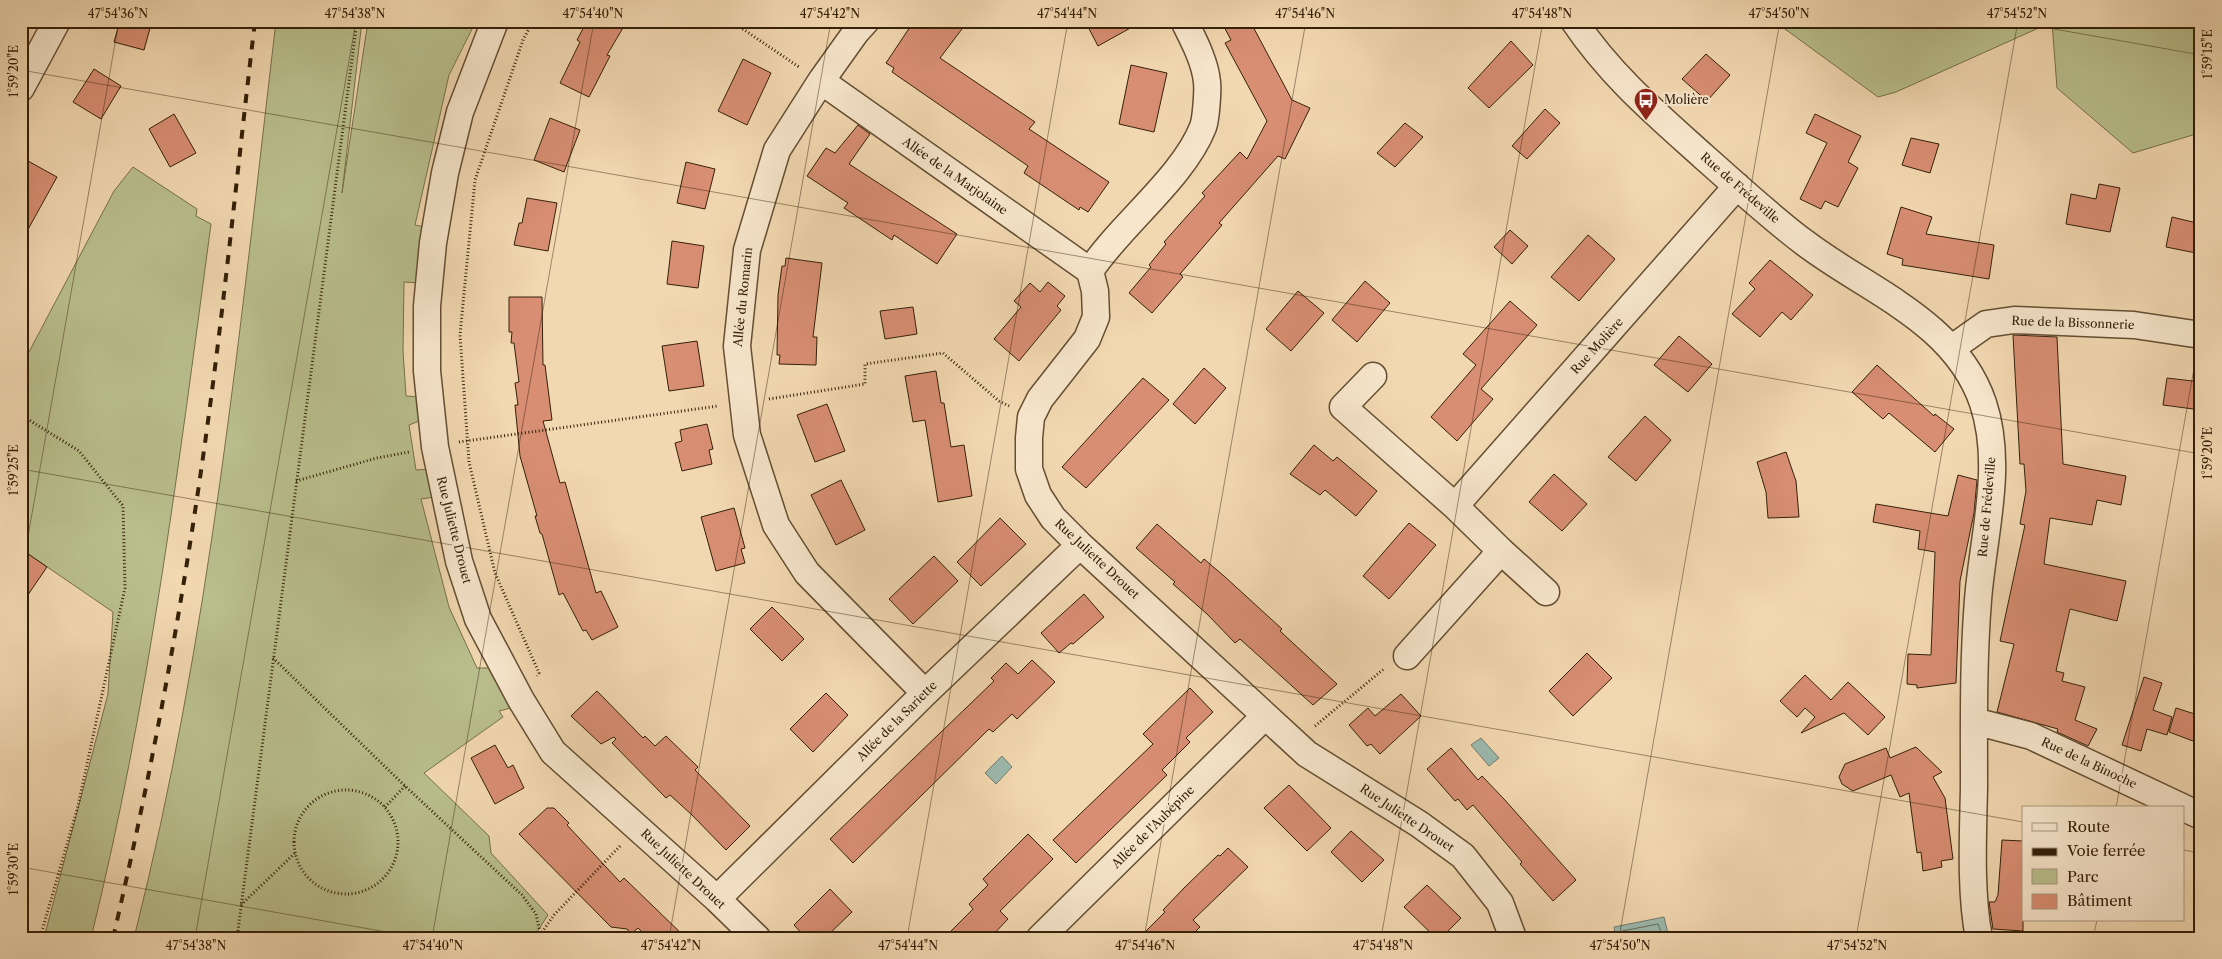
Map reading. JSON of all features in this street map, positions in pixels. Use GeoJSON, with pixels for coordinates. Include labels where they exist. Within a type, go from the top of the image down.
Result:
{"type":"FeatureCollection","features":[{"type":"Feature","properties":{"kind":"street"},"geometry":{"type":"LineString","coordinates":[[21,88],[57,21]]}},
{"type":"Feature","properties":{"kind":"street","name":"Rue Juliette Drouet"},"geometry":{"type":"LineString","coordinates":[[495,21],[460,112],[445,173],[433,243],[427,306],[427,371],[435,447],[459,561],[478,619],[521,700],[553,752],[717,899],[757,938]]}},
{"type":"Feature","properties":{"kind":"street","name":"Allée du Romarin"},"geometry":{"type":"LineString","coordinates":[[866,21],[821,81],[777,150],[747,250],[737,346],[747,435],[776,525],[806,573],[924,693]]}},
{"type":"Feature","properties":{"kind":"street"},"geometry":{"type":"LineString","coordinates":[[1090,271],[1103,251],[1184,161],[1203,126],[1207,82],[1194,40],[1184,21]]}},
{"type":"Feature","properties":{"kind":"street","name":"Rue de Frédeville"},"geometry":{"type":"LineString","coordinates":[[1574,21],[1595,51],[1625,86],[1737,186],[1806,244],[1875,287],[1931,328],[1952,348],[1982,401],[1990,429],[1993,462],[1978,601],[1974,721],[1973,856],[1979,938]]}},
{"type":"Feature","properties":{"kind":"street","name":"Allée de la Marjolaine"},"geometry":{"type":"LineString","coordinates":[[821,81],[1090,271]]}},
{"type":"Feature","properties":{"kind":"street","name":"Rue Molière"},"geometry":{"type":"LineString","coordinates":[[1455,506],[1737,186]]}},
{"type":"Feature","properties":{"kind":"street","name":"Rue Juliette Drouet"},"geometry":{"type":"LineString","coordinates":[[1090,271],[1096,291],[1096,317],[1087,339],[1040,399],[1031,417],[1029,469],[1038,495],[1052,518],[1307,754],[1418,824],[1463,856],[1500,903],[1513,938]]}},
{"type":"Feature","properties":{"kind":"street","name":"Rue de la Bissonnerie"},"geometry":{"type":"LineString","coordinates":[[1952,348],[1986,324],[2014,320],[2134,325],[2201,335]]}},
{"type":"Feature","properties":{"kind":"street"},"geometry":{"type":"LineString","coordinates":[[1373,376],[1343,407],[1455,506],[1546,592]]}},
{"type":"Feature","properties":{"kind":"street","name":"Allée de la Sariette"},"geometry":{"type":"LineString","coordinates":[[717,899],[924,693],[1080,545]]}},
{"type":"Feature","properties":{"kind":"street"},"geometry":{"type":"LineString","coordinates":[[1407,656],[1501,551]]}},
{"type":"Feature","properties":{"kind":"street","name":"Allée de l'Aubépine"},"geometry":{"type":"LineString","coordinates":[[1040,938],[1265,716]]}},
{"type":"Feature","properties":{"kind":"street","name":"Rue de la Binoche"},"geometry":{"type":"LineString","coordinates":[[1974,721],[2031,736],[2180,806]]}},
{"type":"Feature","properties":{"kind":"street","name":"Rue de la Binoche"},"geometry":{"type":"LineString","coordinates":[[2184,808],[2201,816]]}},
{"type":"Feature","properties":{"kind":"path"},"geometry":{"type":"LineString","coordinates":[[237,938],[356,21]]}},
{"type":"Feature","properties":{"kind":"path"},"geometry":{"type":"LineString","coordinates":[[521,700],[539,672],[496,573],[469,462],[460,335],[475,180],[523,40],[533,21]]}},
{"type":"Feature","properties":{"kind":"path"},"geometry":{"type":"LineString","coordinates":[[731,21],[821,81]]}},
{"type":"Feature","properties":{"kind":"path"},"geometry":{"type":"LineString","coordinates":[[296,481],[377,458],[467,440],[743,403],[865,384],[865,364],[943,353],[999,401],[1031,417]]}},
{"type":"Feature","properties":{"kind":"path"},"geometry":{"type":"LineString","coordinates":[[21,415],[79,451],[123,506],[125,588],[78,806],[40,938]]}},
{"type":"Feature","properties":{"kind":"path"},"geometry":{"type":"LineString","coordinates":[[1295,743],[1394,660],[1407,656]]}},
{"type":"Feature","properties":{"kind":"path"},"geometry":{"type":"LineString","coordinates":[[272,658],[522,895],[536,914],[540,932]]}},
{"type":"Feature","properties":{"kind":"path"},"geometry":{"type":"LineString","coordinates":[[385,807],[405,786]]}},
{"type":"Feature","properties":{"kind":"path"},"geometry":{"type":"LineString","coordinates":[[338,790],[356,790],[372,796],[385,807],[394,821],[398,838],[396,856],[389,871],[377,884],[362,892],[345,894],[328,891],[313,882],[301,869],[295,853],[294,836],[299,820],[308,806],[322,795],[338,790]]}},
{"type":"Feature","properties":{"kind":"path"},"geometry":{"type":"LineString","coordinates":[[538,938],[540,932],[638,827]]}},
{"type":"Feature","properties":{"kind":"path"},"geometry":{"type":"LineString","coordinates":[[241,906],[295,853]]}},
{"type":"Feature","properties":{"kind":"green space"},"geometry":{"type":"Polygon","coordinates":[[[276,21],[362,21],[342,193],[368,21],[476,21],[449,75],[415,225],[425,227],[420,283],[404,282],[403,351],[406,396],[421,397],[422,420],[409,425],[416,470],[430,469],[435,497],[421,499],[449,607],[477,668],[492,668],[511,708],[499,711],[503,717],[424,773],[489,836],[491,853],[548,915],[533,938],[134,938],[160,825],[203,597],[235,367],[276,21]]]}},
{"type":"Feature","properties":{"kind":"green space"},"geometry":{"type":"Polygon","coordinates":[[[1774,21],[2201,21],[2201,127],[2196,134],[2133,153],[2057,88],[2052,22],[1896,92],[1878,97],[1774,21]]]}},
{"type":"Feature","properties":{"kind":"green space"},"geometry":{"type":"Polygon","coordinates":[[[133,167],[197,209],[196,216],[211,224],[174,493],[146,672],[130,761],[91,938],[44,938],[108,694],[113,612],[21,549],[21,367],[114,191],[133,167]]]}},
{"type":"Feature","properties":{"kind":"water"},"geometry":{"type":"Polygon","coordinates":[[[1481,738],[1499,758],[1489,766],[1471,745],[1481,738]]]}},
{"type":"Feature","properties":{"kind":"water"},"geometry":{"type":"Polygon","coordinates":[[[1002,756],[1012,767],[996,784],[985,773],[1002,756]]]}},
{"type":"Feature","properties":{"kind":"water"},"geometry":{"type":"Polygon","coordinates":[[[1664,917],[1669,938],[1616,938],[1614,927],[1664,917]]]}},
{"type":"Feature","properties":{"kind":"building"},"geometry":{"type":"Polygon","coordinates":[[[120,21],[152,21],[144,50],[114,42],[120,21]]]}},
{"type":"Feature","properties":{"kind":"building"},"geometry":{"type":"Polygon","coordinates":[[[587,21],[627,21],[607,55],[610,56],[589,97],[560,83],[580,42],[577,40],[587,21]]]}},
{"type":"Feature","properties":{"kind":"building"},"geometry":{"type":"Polygon","coordinates":[[[914,21],[968,21],[940,58],[1035,122],[1029,129],[1109,182],[1088,212],[1080,207],[1079,210],[1024,173],[1028,166],[892,72],[894,68],[886,63],[914,21]]]}},
{"type":"Feature","properties":{"kind":"building"},"geometry":{"type":"Polygon","coordinates":[[[1085,21],[1143,21],[1098,46],[1085,21]]]}},
{"type":"Feature","properties":{"kind":"building"},"geometry":{"type":"Polygon","coordinates":[[[1221,21],[1250,21],[1292,100],[1310,108],[1285,159],[1278,156],[1219,223],[1222,225],[1180,274],[1183,277],[1152,313],[1129,293],[1151,267],[1149,265],[1166,244],[1164,242],[1205,196],[1202,193],[1240,152],[1247,159],[1267,121],[1225,43],[1231,40],[1221,21]]]}},
{"type":"Feature","properties":{"kind":"building"},"geometry":{"type":"Polygon","coordinates":[[[1511,41],[1533,65],[1489,108],[1468,88],[1511,41]]]}},
{"type":"Feature","properties":{"kind":"building"},"geometry":{"type":"Polygon","coordinates":[[[1706,54],[1730,75],[1707,101],[1682,79],[1706,54]]]}},
{"type":"Feature","properties":{"kind":"building"},"geometry":{"type":"Polygon","coordinates":[[[743,59],[771,73],[747,125],[718,111],[743,59]]]}},
{"type":"Feature","properties":{"kind":"building"},"geometry":{"type":"Polygon","coordinates":[[[1131,65],[1167,73],[1154,132],[1119,124],[1131,65]]]}},
{"type":"Feature","properties":{"kind":"building"},"geometry":{"type":"Polygon","coordinates":[[[94,69],[121,86],[101,119],[73,102],[94,69]]]}},
{"type":"Feature","properties":{"kind":"building"},"geometry":{"type":"Polygon","coordinates":[[[1545,109],[1560,123],[1527,159],[1512,146],[1545,109]]]}},
{"type":"Feature","properties":{"kind":"building"},"geometry":{"type":"Polygon","coordinates":[[[174,114],[196,153],[170,167],[149,129],[174,114]]]}},
{"type":"Feature","properties":{"kind":"building"},"geometry":{"type":"Polygon","coordinates":[[[1815,114],[1861,136],[1848,162],[1858,168],[1838,207],[1825,201],[1821,209],[1800,199],[1827,143],[1806,133],[1815,114]]]}},
{"type":"Feature","properties":{"kind":"building"},"geometry":{"type":"Polygon","coordinates":[[[550,118],[580,130],[564,172],[534,160],[550,118]]]}},
{"type":"Feature","properties":{"kind":"building"},"geometry":{"type":"Polygon","coordinates":[[[1405,123],[1423,137],[1395,167],[1377,153],[1405,123]]]}},
{"type":"Feature","properties":{"kind":"building"},"geometry":{"type":"Polygon","coordinates":[[[858,125],[870,134],[849,164],[957,234],[937,264],[894,235],[892,240],[844,208],[848,203],[807,176],[826,148],[835,153],[858,125]]]}},
{"type":"Feature","properties":{"kind":"building"},"geometry":{"type":"Polygon","coordinates":[[[1911,138],[1939,144],[1930,173],[1902,165],[1911,138]]]}},
{"type":"Feature","properties":{"kind":"building"},"geometry":{"type":"Polygon","coordinates":[[[28,161],[57,177],[21,242],[21,173],[28,161]]]}},
{"type":"Feature","properties":{"kind":"building"},"geometry":{"type":"Polygon","coordinates":[[[686,162],[715,169],[705,209],[677,203],[686,162]]]}},
{"type":"Feature","properties":{"kind":"building"},"geometry":{"type":"Polygon","coordinates":[[[2099,184],[2120,188],[2110,232],[2066,224],[2071,194],[2096,199],[2099,184]]]}},
{"type":"Feature","properties":{"kind":"building"},"geometry":{"type":"Polygon","coordinates":[[[527,198],[557,203],[548,251],[514,245],[519,223],[522,223],[527,198]]]}},
{"type":"Feature","properties":{"kind":"building"},"geometry":{"type":"Polygon","coordinates":[[[1901,207],[1932,217],[1926,234],[1994,245],[1989,279],[1902,265],[1903,259],[1887,254],[1901,207]]]}},
{"type":"Feature","properties":{"kind":"building"},"geometry":{"type":"Polygon","coordinates":[[[2172,217],[2201,224],[2201,254],[2166,247],[2172,217]]]}},
{"type":"Feature","properties":{"kind":"building"},"geometry":{"type":"Polygon","coordinates":[[[1510,230],[1528,246],[1512,264],[1494,247],[1510,230]]]}},
{"type":"Feature","properties":{"kind":"building"},"geometry":{"type":"Polygon","coordinates":[[[1588,235],[1615,259],[1579,301],[1551,277],[1588,235]]]}},
{"type":"Feature","properties":{"kind":"building"},"geometry":{"type":"Polygon","coordinates":[[[672,241],[704,246],[698,288],[667,284],[672,241]]]}},
{"type":"Feature","properties":{"kind":"building"},"geometry":{"type":"Polygon","coordinates":[[[786,258],[822,263],[813,337],[817,337],[816,365],[779,364],[780,355],[777,355],[778,295],[782,266],[785,266],[786,258]]]}},
{"type":"Feature","properties":{"kind":"building"},"geometry":{"type":"Polygon","coordinates":[[[1770,260],[1813,295],[1791,320],[1782,312],[1760,337],[1732,314],[1755,289],[1749,283],[1770,260]]]}},
{"type":"Feature","properties":{"kind":"building"},"geometry":{"type":"Polygon","coordinates":[[[1365,281],[1390,303],[1357,342],[1332,320],[1365,281]]]}},
{"type":"Feature","properties":{"kind":"building"},"geometry":{"type":"Polygon","coordinates":[[[1048,282],[1065,296],[1057,306],[1061,310],[1019,361],[994,339],[1021,307],[1014,301],[1030,283],[1040,292],[1048,282]]]}},
{"type":"Feature","properties":{"kind":"building"},"geometry":{"type":"Polygon","coordinates":[[[1298,291],[1324,313],[1291,351],[1266,329],[1298,291]]]}},
{"type":"Feature","properties":{"kind":"building"},"geometry":{"type":"Polygon","coordinates":[[[509,297],[542,297],[543,365],[545,365],[552,420],[543,421],[560,483],[565,482],[596,593],[601,591],[618,627],[592,640],[586,630],[583,631],[563,593],[559,595],[535,516],[537,516],[520,456],[515,405],[518,405],[515,383],[519,382],[514,343],[511,343],[512,332],[509,332],[509,297]]]}},
{"type":"Feature","properties":{"kind":"building"},"geometry":{"type":"Polygon","coordinates":[[[1510,301],[1537,325],[1481,389],[1493,399],[1457,441],[1431,417],[1476,365],[1463,354],[1510,301]]]}},
{"type":"Feature","properties":{"kind":"building"},"geometry":{"type":"Polygon","coordinates":[[[913,307],[917,334],[885,339],[880,311],[913,307]]]}},
{"type":"Feature","properties":{"kind":"building"},"geometry":{"type":"Polygon","coordinates":[[[2013,335],[2057,337],[2063,464],[2126,476],[2121,505],[2097,500],[2092,525],[2050,518],[2044,564],[2126,581],[2117,621],[2070,609],[2056,671],[2064,673],[2062,681],[2085,687],[2075,720],[2097,729],[2088,746],[2057,732],[2058,729],[1997,712],[2014,644],[2000,641],[2025,525],[2020,524],[2026,491],[2024,464],[2020,464],[2013,335]]]}},
{"type":"Feature","properties":{"kind":"building"},"geometry":{"type":"Polygon","coordinates":[[[1679,336],[1712,364],[1688,392],[1654,365],[1679,336]]]}},
{"type":"Feature","properties":{"kind":"building"},"geometry":{"type":"Polygon","coordinates":[[[697,341],[704,386],[669,391],[662,346],[697,341]]]}},
{"type":"Feature","properties":{"kind":"building"},"geometry":{"type":"Polygon","coordinates":[[[1877,365],[1934,416],[1935,414],[1954,429],[1935,452],[1889,413],[1883,419],[1852,392],[1877,365]]]}},
{"type":"Feature","properties":{"kind":"building"},"geometry":{"type":"Polygon","coordinates":[[[1204,368],[1226,388],[1195,424],[1173,404],[1204,368]]]}},
{"type":"Feature","properties":{"kind":"building"},"geometry":{"type":"Polygon","coordinates":[[[936,371],[941,403],[944,403],[951,447],[964,445],[972,496],[938,502],[925,420],[913,422],[905,376],[936,371]]]}},
{"type":"Feature","properties":{"kind":"building"},"geometry":{"type":"Polygon","coordinates":[[[1143,378],[1169,400],[1086,488],[1062,467],[1143,378]]]}},
{"type":"Feature","properties":{"kind":"building"},"geometry":{"type":"Polygon","coordinates":[[[2167,378],[2201,382],[2201,410],[2163,405],[2167,378]]]}},
{"type":"Feature","properties":{"kind":"building"},"geometry":{"type":"Polygon","coordinates":[[[827,404],[845,451],[815,462],[797,415],[827,404]]]}},
{"type":"Feature","properties":{"kind":"building"},"geometry":{"type":"Polygon","coordinates":[[[1645,416],[1671,440],[1636,481],[1608,457],[1645,416]]]}},
{"type":"Feature","properties":{"kind":"building"},"geometry":{"type":"Polygon","coordinates":[[[707,424],[713,449],[709,450],[712,464],[682,471],[675,443],[682,441],[680,430],[707,424]]]}},
{"type":"Feature","properties":{"kind":"building"},"geometry":{"type":"Polygon","coordinates":[[[1314,445],[1333,461],[1337,457],[1377,491],[1356,516],[1325,490],[1320,495],[1290,474],[1314,445]]]}},
{"type":"Feature","properties":{"kind":"building"},"geometry":{"type":"Polygon","coordinates":[[[1786,452],[1796,481],[1799,517],[1768,518],[1766,492],[1757,462],[1786,452]]]}},
{"type":"Feature","properties":{"kind":"building"},"geometry":{"type":"Polygon","coordinates":[[[1554,474],[1587,504],[1562,531],[1529,502],[1554,474]]]}},
{"type":"Feature","properties":{"kind":"building"},"geometry":{"type":"Polygon","coordinates":[[[1958,475],[1977,480],[1974,513],[1960,581],[1956,683],[1917,688],[1917,685],[1907,684],[1908,654],[1931,655],[1935,552],[1918,549],[1920,531],[1873,522],[1876,504],[1948,516],[1958,475]]]}},
{"type":"Feature","properties":{"kind":"building"},"geometry":{"type":"Polygon","coordinates":[[[841,480],[865,530],[836,545],[811,495],[841,480]]]}},
{"type":"Feature","properties":{"kind":"building"},"geometry":{"type":"Polygon","coordinates":[[[734,508],[745,548],[741,549],[745,563],[716,571],[701,517],[734,508]]]}},
{"type":"Feature","properties":{"kind":"building"},"geometry":{"type":"Polygon","coordinates":[[[1000,518],[1026,544],[981,586],[957,562],[1000,518]]]}},
{"type":"Feature","properties":{"kind":"building"},"geometry":{"type":"Polygon","coordinates":[[[1409,523],[1436,545],[1389,599],[1363,576],[1409,523]]]}},
{"type":"Feature","properties":{"kind":"building"},"geometry":{"type":"Polygon","coordinates":[[[1157,524],[1201,563],[1204,559],[1224,576],[1282,629],[1280,631],[1337,684],[1313,705],[1240,639],[1235,643],[1207,614],[1173,584],[1175,582],[1136,548],[1157,524]]]}},
{"type":"Feature","properties":{"kind":"building"},"geometry":{"type":"Polygon","coordinates":[[[21,549],[47,567],[21,605],[21,549]]]}},
{"type":"Feature","properties":{"kind":"building"},"geometry":{"type":"Polygon","coordinates":[[[934,556],[958,581],[913,624],[889,599],[934,556]]]}},
{"type":"Feature","properties":{"kind":"building"},"geometry":{"type":"Polygon","coordinates":[[[1084,594],[1104,617],[1073,644],[1071,643],[1059,653],[1041,633],[1084,594]]]}},
{"type":"Feature","properties":{"kind":"building"},"geometry":{"type":"Polygon","coordinates":[[[772,607],[804,639],[782,661],[750,629],[772,607]]]}},
{"type":"Feature","properties":{"kind":"building"},"geometry":{"type":"Polygon","coordinates":[[[1587,653],[1612,678],[1573,716],[1549,691],[1587,653]]]}},
{"type":"Feature","properties":{"kind":"building"},"geometry":{"type":"Polygon","coordinates":[[[1032,660],[1055,682],[1017,719],[1012,714],[993,732],[989,729],[853,863],[830,839],[994,681],[991,678],[1006,663],[1018,674],[1032,660]]]}},
{"type":"Feature","properties":{"kind":"building"},"geometry":{"type":"Polygon","coordinates":[[[1805,675],[1831,700],[1848,682],[1885,717],[1868,735],[1844,713],[1801,733],[1815,717],[1805,708],[1797,717],[1780,701],[1805,675]]]}},
{"type":"Feature","properties":{"kind":"building"},"geometry":{"type":"Polygon","coordinates":[[[2144,677],[2162,683],[2153,710],[2172,717],[2167,735],[2147,729],[2141,751],[2122,745],[2144,677]]]}},
{"type":"Feature","properties":{"kind":"building"},"geometry":{"type":"Polygon","coordinates":[[[1190,688],[1213,712],[1186,738],[1190,742],[1162,770],[1167,775],[1076,863],[1053,840],[1153,744],[1143,734],[1190,688]]]}},
{"type":"Feature","properties":{"kind":"building"},"geometry":{"type":"Polygon","coordinates":[[[597,691],[643,738],[645,736],[655,746],[666,736],[698,767],[695,770],[750,826],[726,850],[670,795],[666,798],[612,743],[616,739],[614,737],[601,744],[571,716],[597,691]]]}},
{"type":"Feature","properties":{"kind":"building"},"geometry":{"type":"Polygon","coordinates":[[[826,693],[848,715],[813,752],[790,729],[826,693]]]}},
{"type":"Feature","properties":{"kind":"building"},"geometry":{"type":"Polygon","coordinates":[[[1401,694],[1421,716],[1380,754],[1371,744],[1367,746],[1349,725],[1368,708],[1375,716],[1401,694]]]}},
{"type":"Feature","properties":{"kind":"building"},"geometry":{"type":"Polygon","coordinates":[[[2176,708],[2201,716],[2201,744],[2169,732],[2176,708]]]}},
{"type":"Feature","properties":{"kind":"building"},"geometry":{"type":"Polygon","coordinates":[[[495,745],[508,768],[513,765],[524,788],[495,804],[471,758],[495,745]]]}},
{"type":"Feature","properties":{"kind":"building"},"geometry":{"type":"Polygon","coordinates":[[[1916,747],[1942,772],[1933,777],[1945,798],[1953,859],[1941,861],[1942,867],[1923,871],[1921,852],[1917,853],[1909,793],[1900,797],[1891,775],[1853,791],[1842,784],[1839,777],[1845,764],[1886,748],[1890,758],[1916,747]]]}},
{"type":"Feature","properties":{"kind":"building"},"geometry":{"type":"Polygon","coordinates":[[[1451,748],[1478,780],[1482,776],[1504,799],[1576,880],[1553,901],[1520,864],[1522,862],[1473,805],[1467,810],[1458,799],[1455,801],[1427,769],[1451,748]]]}},
{"type":"Feature","properties":{"kind":"building"},"geometry":{"type":"Polygon","coordinates":[[[1289,785],[1331,828],[1307,851],[1264,808],[1289,785]]]}},
{"type":"Feature","properties":{"kind":"building"},"geometry":{"type":"Polygon","coordinates":[[[547,808],[554,808],[569,823],[567,825],[620,882],[624,878],[686,938],[648,938],[638,928],[631,934],[627,929],[611,927],[519,834],[547,808]]]}},
{"type":"Feature","properties":{"kind":"building"},"geometry":{"type":"Polygon","coordinates":[[[1351,831],[1384,860],[1362,882],[1331,852],[1351,831]]]}},
{"type":"Feature","properties":{"kind":"building"},"geometry":{"type":"Polygon","coordinates":[[[1028,834],[1053,859],[1000,911],[1008,919],[990,938],[944,938],[973,909],[969,904],[988,885],[983,879],[1028,834]]]}},
{"type":"Feature","properties":{"kind":"building"},"geometry":{"type":"Polygon","coordinates":[[[2002,840],[2022,841],[2023,931],[1993,929],[1989,902],[1995,902],[1998,895],[2002,840]]]}},
{"type":"Feature","properties":{"kind":"building"},"geometry":{"type":"Polygon","coordinates":[[[1228,848],[1248,867],[1193,920],[1200,927],[1189,938],[1139,938],[1165,912],[1163,910],[1184,888],[1218,855],[1220,856],[1228,848]]]}},
{"type":"Feature","properties":{"kind":"building"},"geometry":{"type":"Polygon","coordinates":[[[1427,885],[1461,918],[1441,938],[1436,938],[1404,907],[1427,885]]]}},
{"type":"Feature","properties":{"kind":"building"},"geometry":{"type":"Polygon","coordinates":[[[830,889],[852,912],[825,938],[806,938],[794,925],[830,889]]]}},
{"type":"Feature","properties":{"kind":"railway"},"geometry":{"type":"LineString","coordinates":[[113,938],[160,719],[206,439],[255,21]]}},
{"type":"Feature","properties":{"kind":"place","name":"Molière"},"geometry":{"type":"Point","coordinates":[1646,121]}}]}
